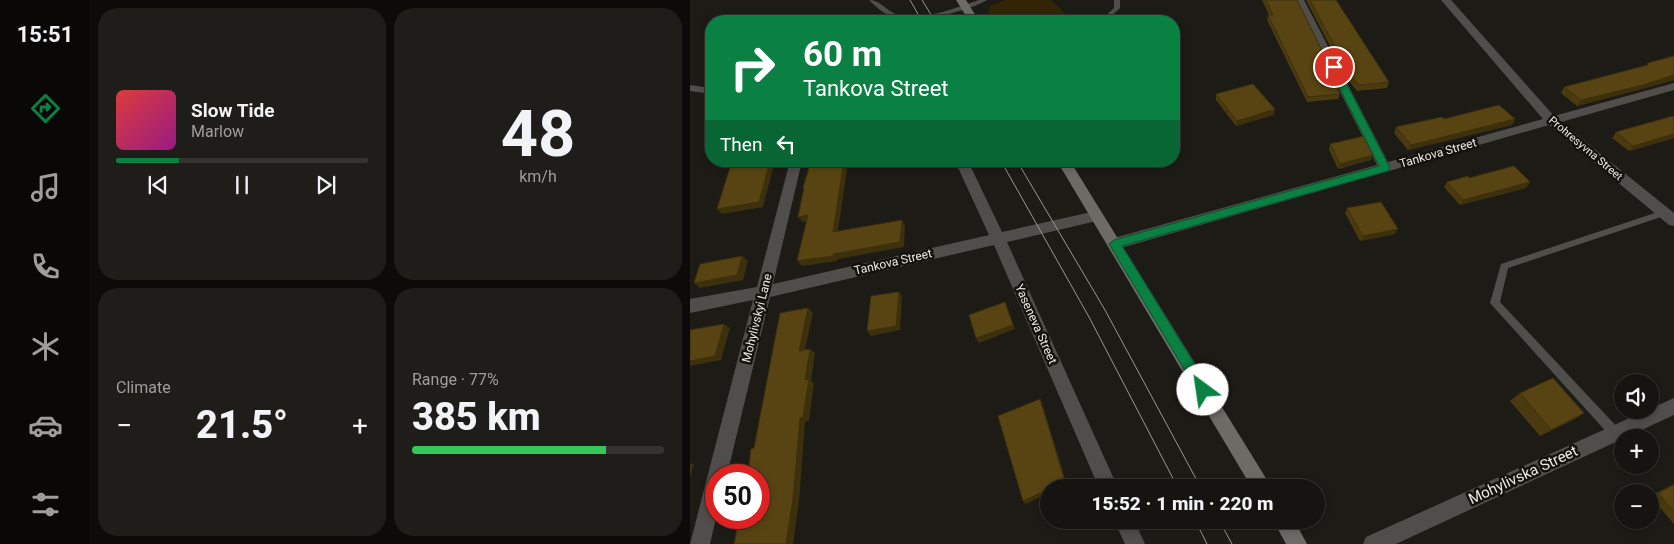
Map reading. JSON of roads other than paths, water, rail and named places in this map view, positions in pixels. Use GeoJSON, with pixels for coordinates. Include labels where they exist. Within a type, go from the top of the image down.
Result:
{"type":"FeatureCollection","features":[{"type":"Feature","properties":{"kind":"main road"},"geometry":{"type":"LineString","coordinates":[[963,4],[970,15]]}},
{"type":"Feature","properties":{"kind":"main road"},"geometry":{"type":"LineString","coordinates":[[1067,167],[1258,479]]}},
{"type":"Feature","properties":{"kind":"main road"},"geometry":{"type":"LineString","coordinates":[[1288,529],[1297,544]]}},
{"type":"Feature","properties":{"kind":"street"},"geometry":{"type":"LineString","coordinates":[[1299,0],[1385,168]]}},
{"type":"Feature","properties":{"kind":"street","name":"Prohresyvna Street"},"geometry":{"type":"LineString","coordinates":[[1446,0],[1552,121],[1674,222]]}},
{"type":"Feature","properties":{"kind":"street","name":"Tankova Street"},"geometry":{"type":"LineString","coordinates":[[1114,244],[1674,86]]}},
{"type":"Feature","properties":{"kind":"street"},"geometry":{"type":"LineString","coordinates":[[690,88],[705,90]]}},
{"type":"Feature","properties":{"kind":"street","name":"Mohylivskyi Lane"},"geometry":{"type":"LineString","coordinates":[[720,464],[795,167]]}},
{"type":"Feature","properties":{"kind":"street","name":"Yaseneva Street"},"geometry":{"type":"LineString","coordinates":[[964,167],[998,238],[1105,479]]}},
{"type":"Feature","properties":{"kind":"street","name":"Tankova Street"},"geometry":{"type":"LineString","coordinates":[[690,306],[764,292],[1096,216]]}},
{"type":"Feature","properties":{"kind":"street","name":"Mohylivska Street"},"geometry":{"type":"LineString","coordinates":[[1624,429],[1674,406]]}},
{"type":"Feature","properties":{"kind":"street","name":"Mohylivska Street"},"geometry":{"type":"LineString","coordinates":[[1373,544],[1614,433]]}},
{"type":"Feature","properties":{"kind":"street"},"geometry":{"type":"LineString","coordinates":[[700,544],[705,524]]}},
{"type":"Feature","properties":{"kind":"street"},"geometry":{"type":"LineString","coordinates":[[1128,529],[1135,544]]}},
{"type":"Feature","properties":{"kind":"lane"},"geometry":{"type":"LineString","coordinates":[[872,0],[895,15]]}},
{"type":"Feature","properties":{"kind":"lane"},"geometry":{"type":"LineString","coordinates":[[934,15],[963,4],[984,0]]}},
{"type":"Feature","properties":{"kind":"lane"},"geometry":{"type":"LineString","coordinates":[[1109,15],[1117,8],[1117,0]]}},
{"type":"Feature","properties":{"kind":"lane"},"geometry":{"type":"LineString","coordinates":[[1614,432],[1495,303],[1504,266],[1664,213]]}},
{"type":"Feature","properties":{"kind":"tram line"},"geometry":{"type":"LineString","coordinates":[[910,0],[919,15]]}},
{"type":"Feature","properties":{"kind":"tram line"},"geometry":{"type":"LineString","coordinates":[[922,0],[931,15]]}},
{"type":"Feature","properties":{"kind":"tram line"},"geometry":{"type":"LineString","coordinates":[[1004,167],[1089,317],[1173,479]]}},
{"type":"Feature","properties":{"kind":"tram line"},"geometry":{"type":"LineString","coordinates":[[1021,167],[1105,310],[1196,479]]}},
{"type":"Feature","properties":{"kind":"tram line"},"geometry":{"type":"LineString","coordinates":[[1200,529],[1207,544]]}},
{"type":"Feature","properties":{"kind":"tram line"},"geometry":{"type":"LineString","coordinates":[[1224,529],[1232,544]]}}]}
